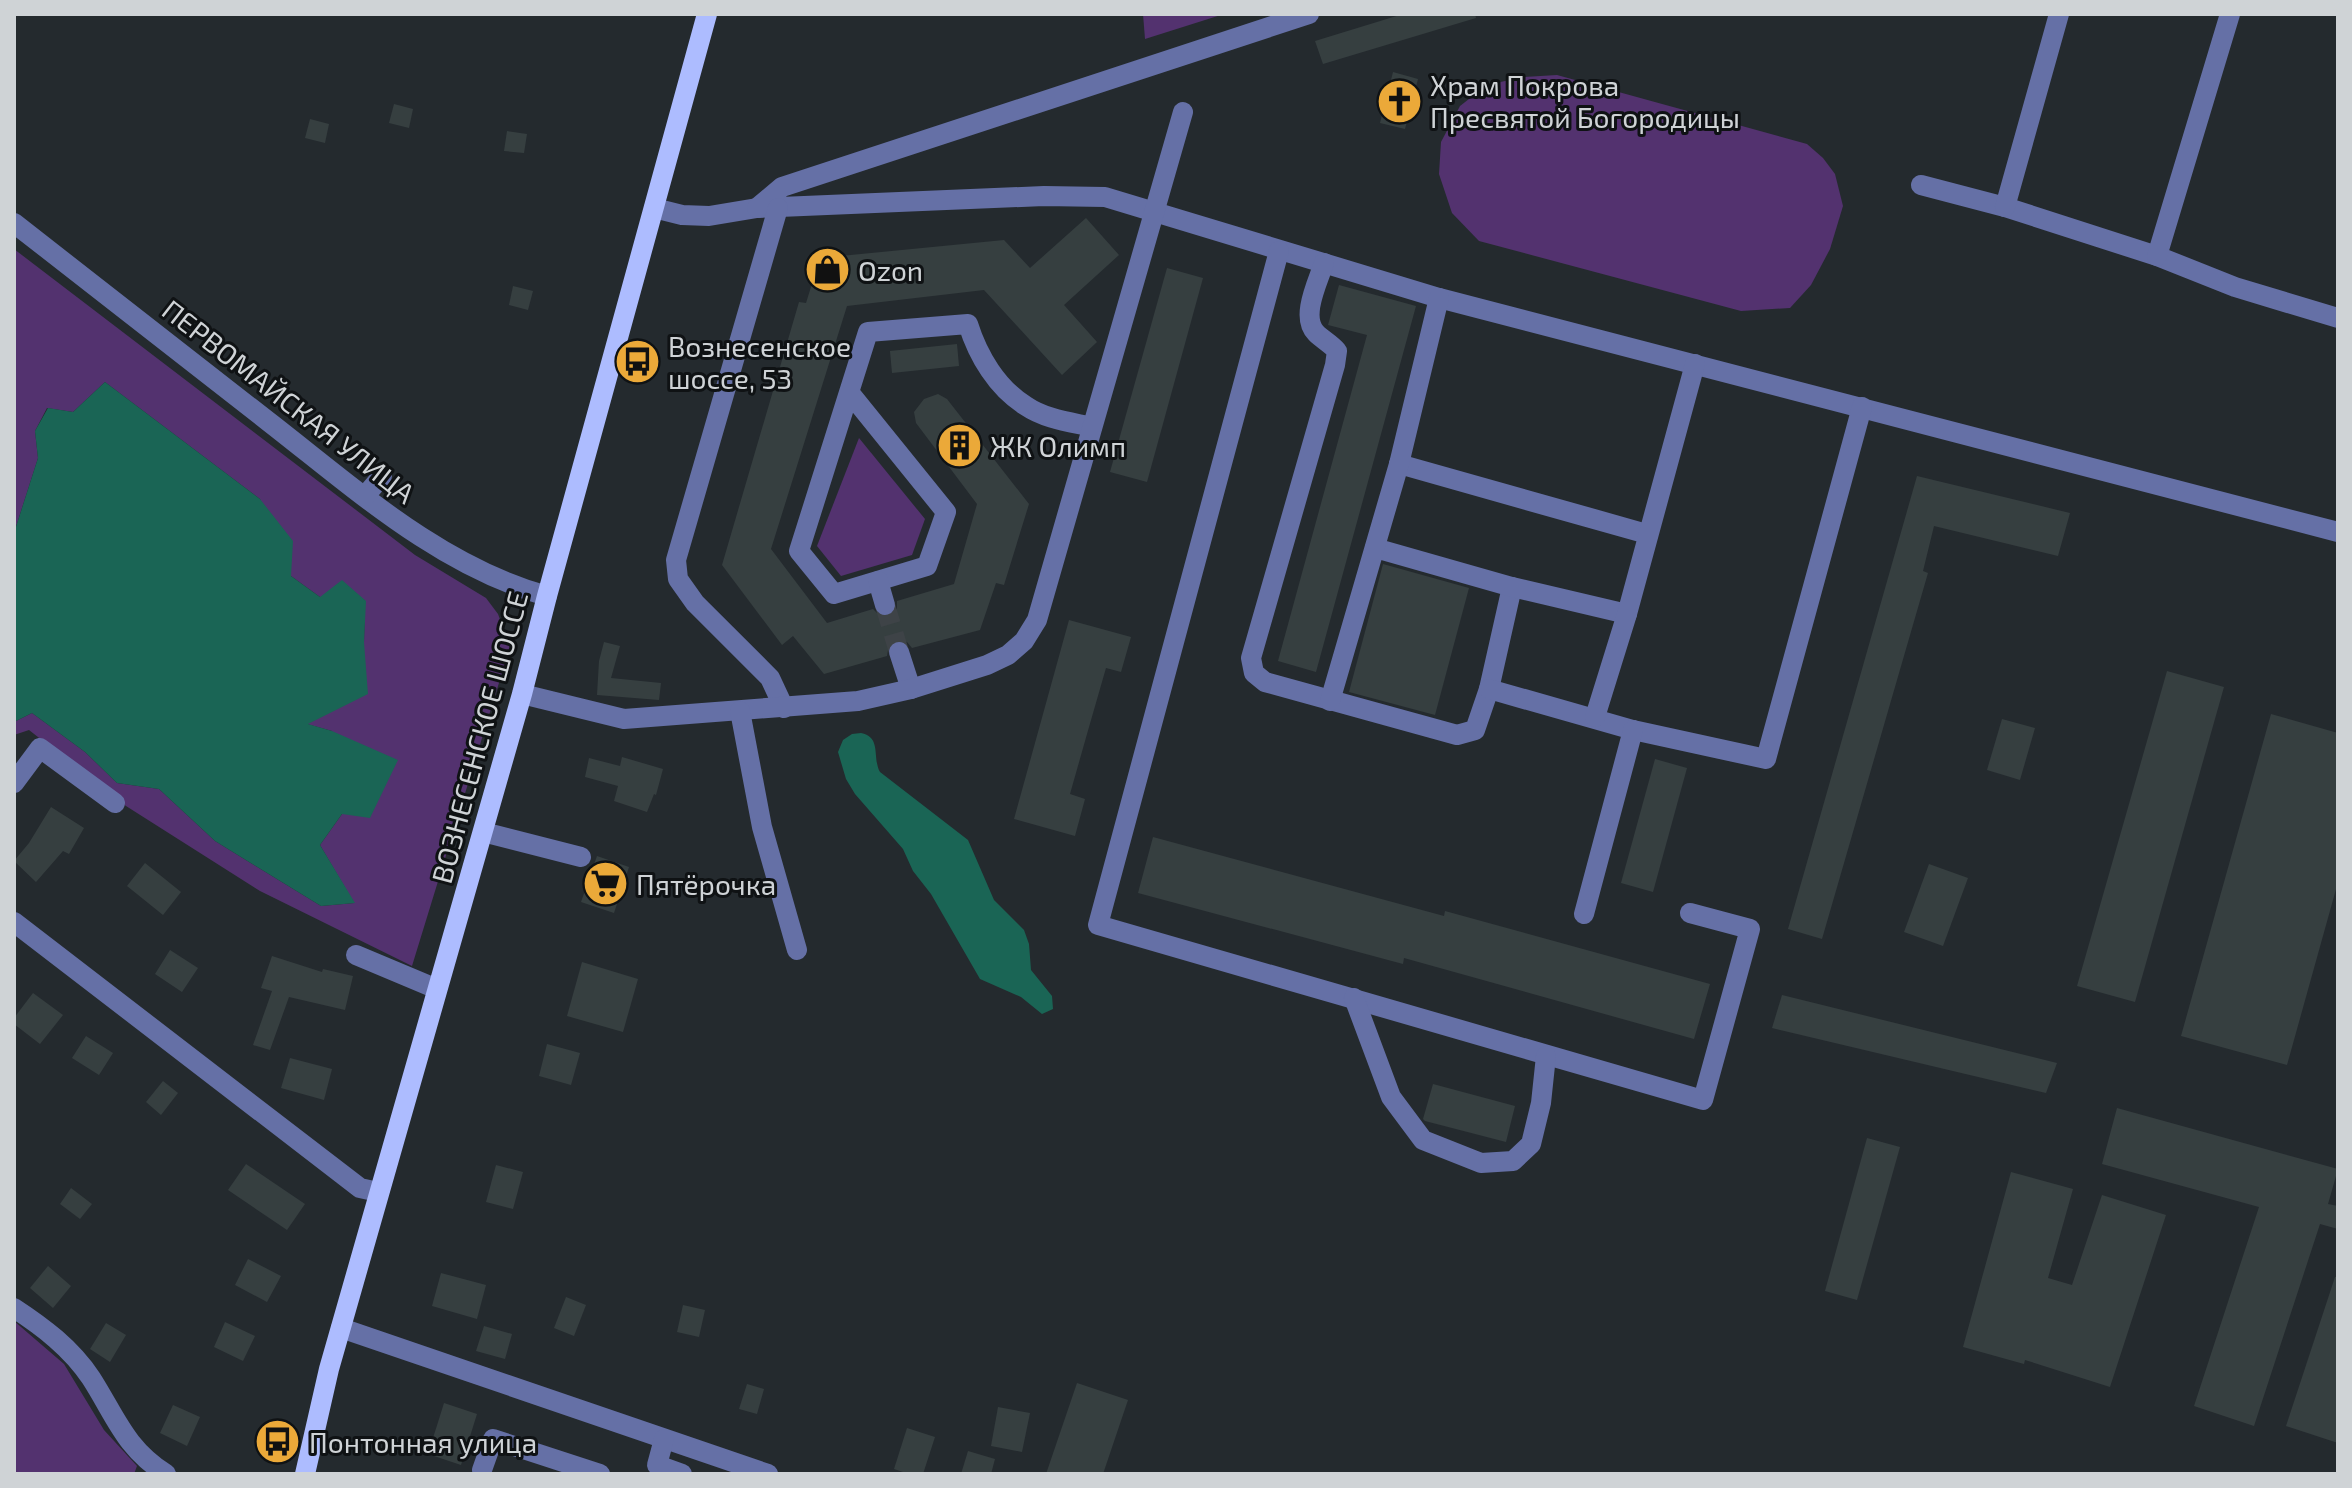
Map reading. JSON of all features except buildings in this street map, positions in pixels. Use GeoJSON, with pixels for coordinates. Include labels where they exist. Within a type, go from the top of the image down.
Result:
{"type":"FeatureCollection","features":[{"type":"Feature","properties":{"kind":"main road","name":"ВОЗНЕСЕНСКОЕ ШОССЕ"},"geometry":{"type":"LineString","coordinates":[[305,1474],[378,1192],[522,694],[707,14]]}},
{"type":"Feature","properties":{"kind":"street"},"geometry":{"type":"LineString","coordinates":[[757,208],[782,187],[1309,14]]}},
{"type":"Feature","properties":{"kind":"street"},"geometry":{"type":"LineString","coordinates":[[2005,207],[2059,14]]}},
{"type":"Feature","properties":{"kind":"street"},"geometry":{"type":"LineString","coordinates":[[2157,256],[2230,14]]}},
{"type":"Feature","properties":{"kind":"street"},"geometry":{"type":"LineString","coordinates":[[522,694],[624,719],[858,701],[911,689],[987,665],[1008,655],[1024,641],[1037,620],[1183,112]]}},
{"type":"Feature","properties":{"kind":"street"},"geometry":{"type":"LineString","coordinates":[[1921,185],[2005,207],[2157,256],[2235,287],[2338,318]]}},
{"type":"Feature","properties":{"kind":"street"},"geometry":{"type":"LineString","coordinates":[[654,208],[682,215],[709,216],[757,208],[1044,196],[1105,197],[1439,298],[2338,532]]}},
{"type":"Feature","properties":{"kind":"street"},"geometry":{"type":"LineString","coordinates":[[778,208],[676,560],[678,579],[695,603],[770,678],[784,708]]}},
{"type":"Feature","properties":{"kind":"street","name":"ПЕРВОМАЙСКАЯ УЛИЦА"},"geometry":{"type":"LineString","coordinates":[[14,223],[365,496],[428,541],[496,579],[547,596]]}},
{"type":"Feature","properties":{"kind":"street"},"geometry":{"type":"LineString","coordinates":[[1279,251],[1098,925],[1703,1100],[1750,929],[1690,913]]}},
{"type":"Feature","properties":{"kind":"street"},"geometry":{"type":"LineString","coordinates":[[1324,263],[1308,317],[1314,332],[1337,351],[1335,365],[1251,658],[1254,673],[1265,682],[1457,735],[1475,730],[1489,689],[1512,587]]}},
{"type":"Feature","properties":{"kind":"street"},"geometry":{"type":"LineString","coordinates":[[1330,701],[1399,464],[1439,298]]}},
{"type":"Feature","properties":{"kind":"street"},"geometry":{"type":"LineString","coordinates":[[849,392],[946,512],[927,566],[834,594],[799,551],[849,392],[868,332],[968,324],[975,346],[988,367],[1025,406],[1052,418],[1092,427]]}},
{"type":"Feature","properties":{"kind":"street"},"geometry":{"type":"LineString","coordinates":[[1595,717],[1627,614],[1695,364]]}},
{"type":"Feature","properties":{"kind":"street"},"geometry":{"type":"LineString","coordinates":[[1489,689],[1633,730],[1766,759],[1862,407]]}},
{"type":"Feature","properties":{"kind":"street"},"geometry":{"type":"LineString","coordinates":[[1399,464],[1647,534]]}},
{"type":"Feature","properties":{"kind":"street"},"geometry":{"type":"LineString","coordinates":[[365,496],[382,476]]}},
{"type":"Feature","properties":{"kind":"street"},"geometry":{"type":"LineString","coordinates":[[1375,548],[1512,587],[1627,614]]}},
{"type":"Feature","properties":{"kind":"street"},"geometry":{"type":"LineString","coordinates":[[878,581],[885,605]]}},
{"type":"Feature","properties":{"kind":"street"},"geometry":{"type":"LineString","coordinates":[[899,652],[911,689]]}},
{"type":"Feature","properties":{"kind":"street"},"geometry":{"type":"LineString","coordinates":[[740,711],[762,827],[797,950]]}},
{"type":"Feature","properties":{"kind":"street"},"geometry":{"type":"LineString","coordinates":[[1584,914],[1633,730]]}},
{"type":"Feature","properties":{"kind":"street"},"geometry":{"type":"LineString","coordinates":[[14,783],[40,748],[115,803]]}},
{"type":"Feature","properties":{"kind":"street"},"geometry":{"type":"LineString","coordinates":[[483,832],[581,857]]}},
{"type":"Feature","properties":{"kind":"street"},"geometry":{"type":"LineString","coordinates":[[14,922],[360,1188],[378,1192]]}},
{"type":"Feature","properties":{"kind":"street"},"geometry":{"type":"LineString","coordinates":[[356,955],[437,989]]}},
{"type":"Feature","properties":{"kind":"street"},"geometry":{"type":"LineString","coordinates":[[1354,998],[1391,1097],[1423,1140],[1481,1163],[1513,1161],[1531,1144],[1541,1103],[1546,1056]]}},
{"type":"Feature","properties":{"kind":"street"},"geometry":{"type":"LineString","coordinates":[[14,1308],[63,1344],[90,1376],[123,1433],[145,1461],[166,1474]]}},
{"type":"Feature","properties":{"kind":"street"},"geometry":{"type":"LineString","coordinates":[[341,1328],[768,1474]]}},
{"type":"Feature","properties":{"kind":"street"},"geometry":{"type":"LineString","coordinates":[[482,1470],[493,1439],[600,1474]]}},
{"type":"Feature","properties":{"kind":"street"},"geometry":{"type":"LineString","coordinates":[[664,1439],[653,1469],[682,1474]]}},
{"type":"Feature","properties":{"kind":"shaded area"},"geometry":{"type":"Polygon","coordinates":[[[1143,14],[1224,14],[1145,39],[1143,14]]]}},
{"type":"Feature","properties":{"kind":"shaded area"},"geometry":{"type":"Polygon","coordinates":[[[1557,75],[1807,144],[1835,174],[1843,206],[1830,249],[1811,285],[1790,308],[1741,311],[1479,241],[1452,213],[1439,174],[1441,142],[1460,106],[1478,92],[1496,83],[1523,77],[1557,75]]]}},
{"type":"Feature","properties":{"kind":"shaded area"},"geometry":{"type":"Polygon","coordinates":[[[14,249],[415,555],[486,598],[498,614],[510,647],[412,966],[260,891],[126,806],[29,730],[14,735],[14,722],[32,713],[85,752],[117,783],[159,789],[215,841],[321,906],[354,903],[320,845],[342,814],[332,731],[307,724],[364,642],[365,600],[320,597],[291,576],[260,499],[105,382],[73,412],[47,408],[35,431],[38,458],[14,533],[14,249]]]}},
{"type":"Feature","properties":{"kind":"shaded area"},"geometry":{"type":"Polygon","coordinates":[[[105,382],[260,499],[293,541],[291,576],[320,597],[342,580],[366,601],[364,642],[368,694],[308,724],[332,731],[398,760],[370,818],[342,814],[320,845],[355,903],[321,906],[215,841],[159,789],[117,783],[85,752],[32,713],[14,722],[14,533],[38,458],[35,431],[48,408],[73,412],[105,382]]]}},
{"type":"Feature","properties":{"kind":"shaded area"},"geometry":{"type":"Polygon","coordinates":[[[859,438],[925,519],[912,555],[841,576],[817,546],[859,438]]]}},
{"type":"Feature","properties":{"kind":"shaded area"},"geometry":{"type":"Polygon","coordinates":[[[861,733],[868,735],[874,743],[880,772],[968,840],[994,900],[1024,930],[1029,944],[1031,970],[1052,996],[1053,1009],[1042,1014],[1021,997],[980,979],[931,894],[913,871],[903,849],[855,794],[846,779],[838,752],[843,740],[861,733]]]}},
{"type":"Feature","properties":{"kind":"shaded area"},"geometry":{"type":"Polygon","coordinates":[[[14,1321],[64,1364],[104,1430],[137,1466],[134,1474],[14,1474],[14,1321]]]}},
{"type":"Feature","properties":{"kind":"tunnel"},"geometry":{"type":"LineString","coordinates":[[885,605],[899,652]]}},
{"type":"Feature","properties":{"kind":"place","name":"Храм Покрова Пресвятой Богородицы"},"geometry":{"type":"Point","coordinates":[1399,101]}},
{"type":"Feature","properties":{"kind":"place","name":"Ozon"},"geometry":{"type":"Point","coordinates":[827,270]}},
{"type":"Feature","properties":{"kind":"place","name":"Вознесенское шоссе, 53"},"geometry":{"type":"Point","coordinates":[637,362]}},
{"type":"Feature","properties":{"kind":"place","name":"ЖК Олимп"},"geometry":{"type":"Point","coordinates":[959,446]}},
{"type":"Feature","properties":{"kind":"place","name":"Пятёрочка"},"geometry":{"type":"Point","coordinates":[605,884]}},
{"type":"Feature","properties":{"kind":"place","name":"Понтонная улица"},"geometry":{"type":"Point","coordinates":[278,1442]}}]}
